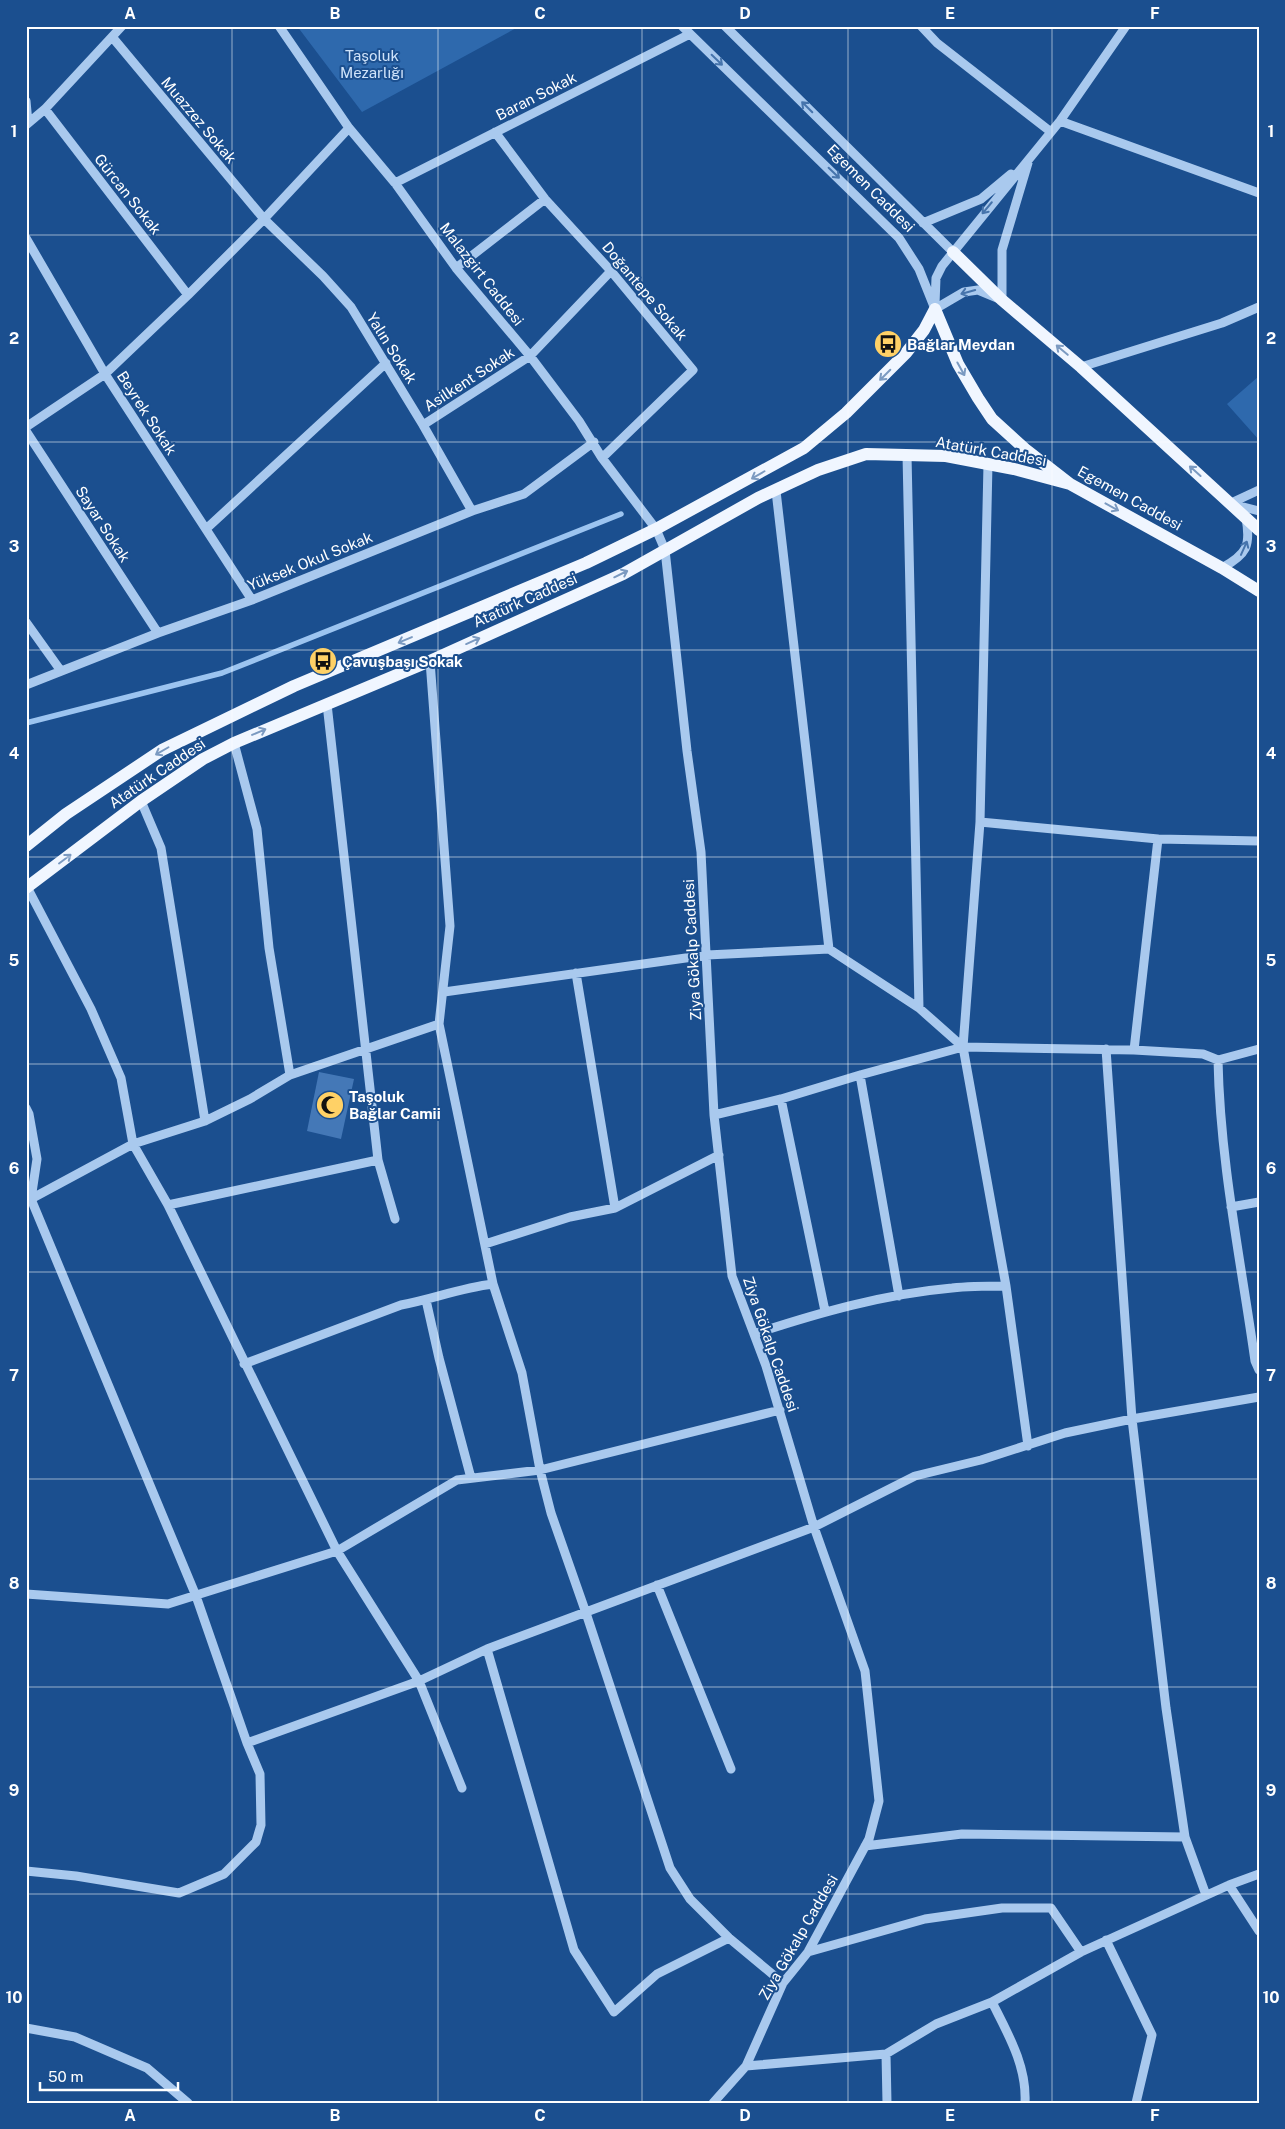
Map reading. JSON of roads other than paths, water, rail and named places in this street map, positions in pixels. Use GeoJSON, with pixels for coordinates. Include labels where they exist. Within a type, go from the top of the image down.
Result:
{"type":"FeatureCollection","features":[{"type":"Feature","properties":{"kind":"main road","name":"Egemen Caddesi"},"geometry":{"type":"LineString","coordinates":[[953,252],[1002,300],[1082,367],[1259,530]]}},
{"type":"Feature","properties":{"kind":"main road","name":"Egemen Caddesi"},"geometry":{"type":"LineString","coordinates":[[935,308],[958,364],[992,419],[1025,450],[1070,484],[1253,584],[1259,591]]}},
{"type":"Feature","properties":{"kind":"main road","name":"Atatürk Caddesi"},"geometry":{"type":"LineString","coordinates":[[27,888],[141,801],[203,759],[234,743],[430,661],[623,574],[661,540],[804,448],[846,413],[906,353],[924,330],[935,308]]}},
{"type":"Feature","properties":{"kind":"main road","name":"Atatürk Caddesi"},"geometry":{"type":"LineString","coordinates":[[26,846],[66,814],[162,750],[294,686],[586,563],[661,540],[776,491],[818,470],[866,454],[946,456],[1070,484]]}},
{"type":"Feature","properties":{"kind":"street"},"geometry":{"type":"LineString","coordinates":[[27,124],[45,109],[113,38],[122,26]]}},
{"type":"Feature","properties":{"kind":"street","name":"Malazgirt Caddesi"},"geometry":{"type":"LineString","coordinates":[[279,26],[349,128],[395,182],[456,268],[530,356],[594,442],[602,458],[661,540]]}},
{"type":"Feature","properties":{"kind":"street","name":"Egemen Caddesi"},"geometry":{"type":"LineString","coordinates":[[682,26],[899,238],[919,270],[935,308]]}},
{"type":"Feature","properties":{"kind":"street","name":"Egemen Caddesi"},"geometry":{"type":"LineString","coordinates":[[725,26],[953,252]]}},
{"type":"Feature","properties":{"kind":"street"},"geometry":{"type":"LineString","coordinates":[[921,26],[937,43],[1051,132]]}},
{"type":"Feature","properties":{"kind":"street"},"geometry":{"type":"LineString","coordinates":[[935,308],[936,278],[942,266],[973,225],[1060,121],[1126,26]]}},
{"type":"Feature","properties":{"kind":"street","name":"Baran Sokak"},"geometry":{"type":"LineString","coordinates":[[395,182],[690,34]]}},
{"type":"Feature","properties":{"kind":"street","name":"Muazzez Sokak"},"geometry":{"type":"LineString","coordinates":[[113,38],[264,219]]}},
{"type":"Feature","properties":{"kind":"street"},"geometry":{"type":"LineString","coordinates":[[26,101],[27,124]]}},
{"type":"Feature","properties":{"kind":"street","name":"Gürcan Sokak"},"geometry":{"type":"LineString","coordinates":[[45,109],[188,295]]}},
{"type":"Feature","properties":{"kind":"street"},"geometry":{"type":"LineString","coordinates":[[1060,121],[1259,193]]}},
{"type":"Feature","properties":{"kind":"street"},"geometry":{"type":"LineString","coordinates":[[26,429],[105,374],[264,219],[349,128]]}},
{"type":"Feature","properties":{"kind":"street","name":"Doğantepe Sokak"},"geometry":{"type":"LineString","coordinates":[[495,132],[545,199],[611,270],[693,370],[602,458]]}},
{"type":"Feature","properties":{"kind":"street"},"geometry":{"type":"LineString","coordinates":[[924,223],[981,199],[1030,158]]}},
{"type":"Feature","properties":{"kind":"street"},"geometry":{"type":"LineString","coordinates":[[935,308],[964,292],[978,290],[1002,300],[1002,250],[1030,158]]}},
{"type":"Feature","properties":{"kind":"street"},"geometry":{"type":"LineString","coordinates":[[456,268],[545,199]]}},
{"type":"Feature","properties":{"kind":"street","name":"Yalın Sokak"},"geometry":{"type":"LineString","coordinates":[[264,219],[323,276],[351,307],[423,425],[472,511]]}},
{"type":"Feature","properties":{"kind":"street","name":"Beyrek Sokak"},"geometry":{"type":"LineString","coordinates":[[26,238],[105,374],[252,600]]}},
{"type":"Feature","properties":{"kind":"street","name":"Asilkent Sokak"},"geometry":{"type":"LineString","coordinates":[[423,425],[530,356],[611,270]]}},
{"type":"Feature","properties":{"kind":"street"},"geometry":{"type":"LineString","coordinates":[[1082,367],[1222,323],[1259,307]]}},
{"type":"Feature","properties":{"kind":"street"},"geometry":{"type":"LineString","coordinates":[[206,529],[386,364]]}},
{"type":"Feature","properties":{"kind":"street","name":"Sayar Sokak"},"geometry":{"type":"LineString","coordinates":[[26,429],[158,633]]}},
{"type":"Feature","properties":{"kind":"street","name":"Yüksek Okul Sokak"},"geometry":{"type":"LineString","coordinates":[[26,686],[158,633],[252,600],[472,511],[524,494],[594,442]]}},
{"type":"Feature","properties":{"kind":"street"},"geometry":{"type":"LineString","coordinates":[[908,456],[919,1008]]}},
{"type":"Feature","properties":{"kind":"street"},"geometry":{"type":"LineString","coordinates":[[988,464],[980,822],[963,1047],[1006,1286],[1028,1446]]}},
{"type":"Feature","properties":{"kind":"street"},"geometry":{"type":"LineString","coordinates":[[1231,504],[1259,490]]}},
{"type":"Feature","properties":{"kind":"street"},"geometry":{"type":"LineString","coordinates":[[776,491],[829,949]]}},
{"type":"Feature","properties":{"kind":"street"},"geometry":{"type":"LineString","coordinates":[[1231,504],[1259,511]]}},
{"type":"Feature","properties":{"kind":"street"},"geometry":{"type":"LineString","coordinates":[[1222,568],[1239,558],[1245,550],[1249,534],[1246,518]]}},
{"type":"Feature","properties":{"kind":"street","name":"Ziya Gökalp Caddesi"},"geometry":{"type":"LineString","coordinates":[[661,540],[687,752],[702,852],[714,1115],[732,1276],[780,1410],[814,1527],[865,1672],[879,1801],[869,1839],[808,1952],[783,1983],[746,2066],[713,2103]]}},
{"type":"Feature","properties":{"kind":"street"},"geometry":{"type":"LineString","coordinates":[[26,622],[61,672]]}},
{"type":"Feature","properties":{"kind":"street"},"geometry":{"type":"LineString","coordinates":[[430,661],[450,926],[439,1024],[493,1284],[522,1373],[540,1470],[551,1513],[670,1868],[690,1899],[729,1938],[783,1983]]}},
{"type":"Feature","properties":{"kind":"street"},"geometry":{"type":"LineString","coordinates":[[327,704],[378,1160],[395,1219]]}},
{"type":"Feature","properties":{"kind":"street"},"geometry":{"type":"LineString","coordinates":[[234,743],[258,829],[269,948],[290,1075]]}},
{"type":"Feature","properties":{"kind":"street"},"geometry":{"type":"LineString","coordinates":[[141,801],[161,848],[205,1121]]}},
{"type":"Feature","properties":{"kind":"street"},"geometry":{"type":"LineString","coordinates":[[980,822],[1158,839],[1259,842]]}},
{"type":"Feature","properties":{"kind":"street"},"geometry":{"type":"LineString","coordinates":[[1134,1050],[1158,839]]}},
{"type":"Feature","properties":{"kind":"street"},"geometry":{"type":"LineString","coordinates":[[27,888],[91,1009],[122,1078],[133,1144],[168,1204],[244,1364],[337,1551],[419,1681],[462,1788]]}},
{"type":"Feature","properties":{"kind":"street"},"geometry":{"type":"LineString","coordinates":[[444,992],[707,955],[829,949],[919,1008],[963,1047]]}},
{"type":"Feature","properties":{"kind":"street"},"geometry":{"type":"LineString","coordinates":[[576,973],[615,1208]]}},
{"type":"Feature","properties":{"kind":"street"},"geometry":{"type":"LineString","coordinates":[[29,1200],[133,1144],[205,1121],[250,1099],[290,1075],[439,1024]]}},
{"type":"Feature","properties":{"kind":"street"},"geometry":{"type":"LineString","coordinates":[[714,1115],[780,1099],[963,1047],[1134,1050],[1203,1054],[1218,1060],[1259,1049]]}},
{"type":"Feature","properties":{"kind":"street"},"geometry":{"type":"LineString","coordinates":[[1106,1049],[1132,1419],[1166,1708],[1186,1837],[1206,1895]]}},
{"type":"Feature","properties":{"kind":"street"},"geometry":{"type":"LineString","coordinates":[[1218,1060],[1219,1097],[1231,1206],[1241,1280],[1259,1370]]}},
{"type":"Feature","properties":{"kind":"street"},"geometry":{"type":"LineString","coordinates":[[860,1075],[899,1296]]}},
{"type":"Feature","properties":{"kind":"street"},"geometry":{"type":"LineString","coordinates":[[780,1099],[825,1311]]}},
{"type":"Feature","properties":{"kind":"street"},"geometry":{"type":"LineString","coordinates":[[26,1108],[29,1114],[37,1159],[29,1200],[196,1596],[247,1743],[260,1774],[261,1826],[256,1842],[224,1874],[179,1893],[76,1876],[26,1871]]}},
{"type":"Feature","properties":{"kind":"street"},"geometry":{"type":"LineString","coordinates":[[484,1244],[570,1217],[615,1208],[719,1155]]}},
{"type":"Feature","properties":{"kind":"street"},"geometry":{"type":"LineString","coordinates":[[168,1204],[378,1160]]}},
{"type":"Feature","properties":{"kind":"street"},"geometry":{"type":"LineString","coordinates":[[1231,1206],[1259,1202]]}},
{"type":"Feature","properties":{"kind":"street"},"geometry":{"type":"LineString","coordinates":[[244,1364],[400,1305],[426,1300],[465,1288],[493,1284]]}},
{"type":"Feature","properties":{"kind":"street"},"geometry":{"type":"LineString","coordinates":[[754,1334],[825,1311],[899,1296],[951,1288],[1006,1286]]}},
{"type":"Feature","properties":{"kind":"street"},"geometry":{"type":"LineString","coordinates":[[426,1300],[438,1358],[471,1478]]}},
{"type":"Feature","properties":{"kind":"street"},"geometry":{"type":"LineString","coordinates":[[247,1743],[419,1681],[487,1649],[814,1527],[915,1476],[1028,1446],[1065,1433],[1132,1419],[1259,1397]]}},
{"type":"Feature","properties":{"kind":"street"},"geometry":{"type":"LineString","coordinates":[[26,1594],[168,1604],[337,1551],[458,1480],[540,1470],[780,1410]]}},
{"type":"Feature","properties":{"kind":"street"},"geometry":{"type":"LineString","coordinates":[[657,1585],[732,1769]]}},
{"type":"Feature","properties":{"kind":"street"},"geometry":{"type":"LineString","coordinates":[[487,1649],[574,1950],[614,2012],[657,1974],[729,1938]]}},
{"type":"Feature","properties":{"kind":"street"},"geometry":{"type":"LineString","coordinates":[[865,1846],[962,1834],[1186,1837]]}},
{"type":"Feature","properties":{"kind":"street"},"geometry":{"type":"LineString","coordinates":[[746,2066],[886,2054],[936,2024],[992,2002],[1081,1952],[1206,1895],[1259,1874]]}},
{"type":"Feature","properties":{"kind":"street"},"geometry":{"type":"LineString","coordinates":[[1229,1885],[1259,1931]]}},
{"type":"Feature","properties":{"kind":"street"},"geometry":{"type":"LineString","coordinates":[[808,1952],[925,1919],[1002,1908],[1051,1908],[1081,1952]]}},
{"type":"Feature","properties":{"kind":"street"},"geometry":{"type":"LineString","coordinates":[[1106,1940],[1152,2035],[1136,2103]]}},
{"type":"Feature","properties":{"kind":"street"},"geometry":{"type":"LineString","coordinates":[[992,2002],[1016,2051],[1026,2087],[1025,2103]]}},
{"type":"Feature","properties":{"kind":"street"},"geometry":{"type":"LineString","coordinates":[[26,2028],[75,2038],[147,2068],[188,2103]]}},
{"type":"Feature","properties":{"kind":"street"},"geometry":{"type":"LineString","coordinates":[[886,2054],[887,2103]]}},
{"type":"Feature","properties":{"kind":"waterway"},"geometry":{"type":"LineString","coordinates":[[26,723],[222,673],[621,514]]}},
{"type":"Feature","properties":{"kind":"place","name":"Bağlar Meydan"},"geometry":{"type":"Point","coordinates":[888,344]}},
{"type":"Feature","properties":{"kind":"place","name":"Çavuşbaşı Sokak"},"geometry":{"type":"Point","coordinates":[323,661]}},
{"type":"Feature","properties":{"kind":"place","name":"Taşoluk Bağlar Camii"},"geometry":{"type":"Point","coordinates":[330,1105]}},
{"type":"Feature","properties":{"kind":"park label","name":"Taşoluk Mezarlığı"},"geometry":{"type":"Point","coordinates":[372,64]}}]}
